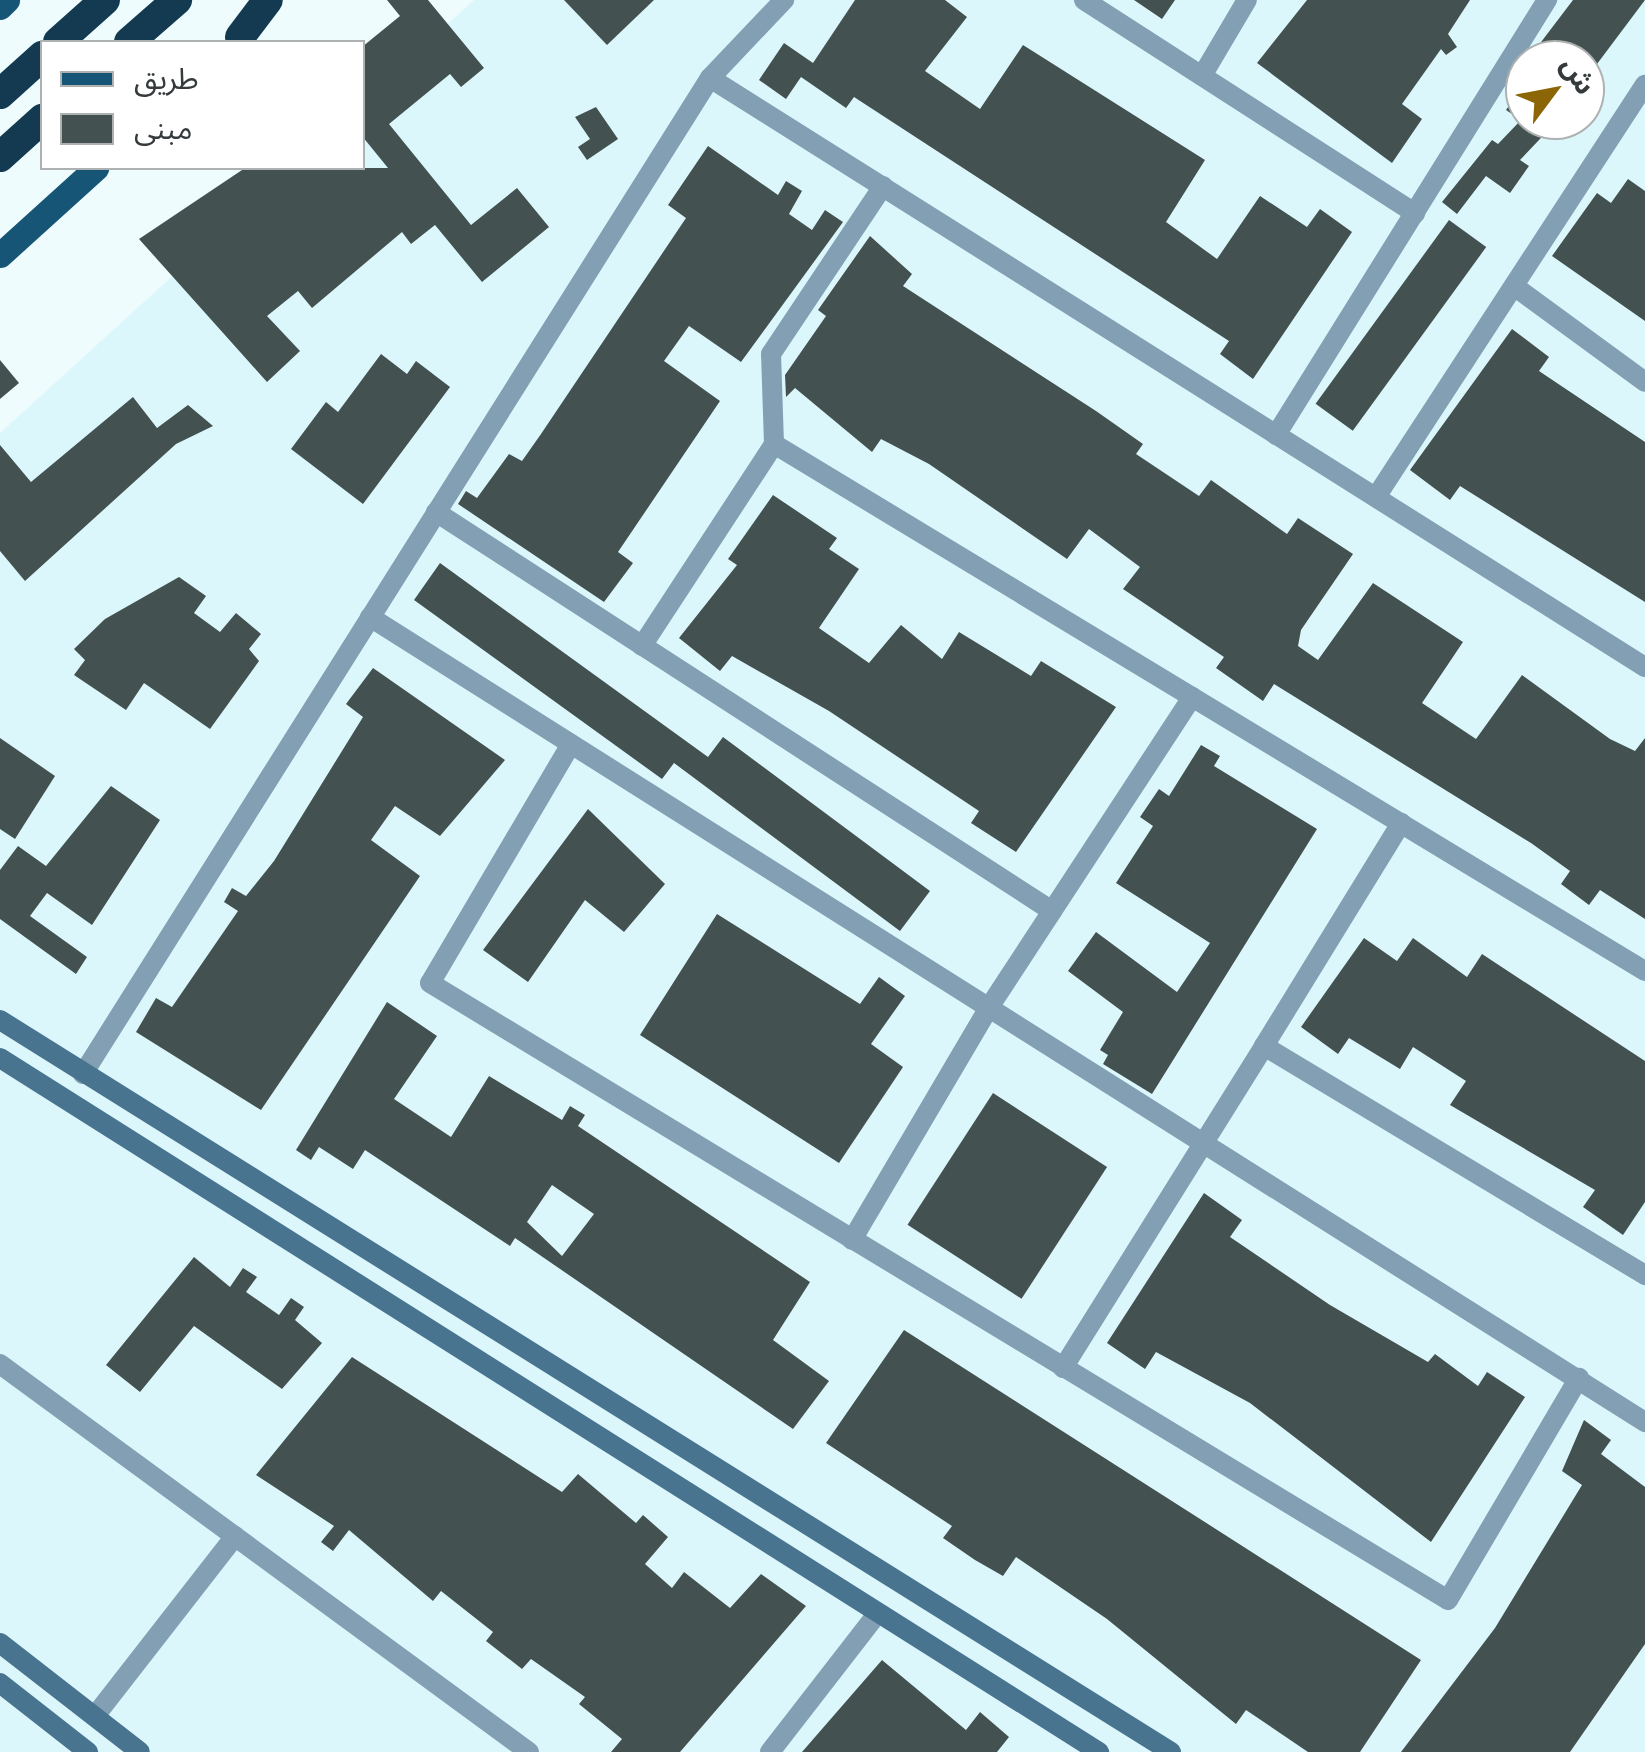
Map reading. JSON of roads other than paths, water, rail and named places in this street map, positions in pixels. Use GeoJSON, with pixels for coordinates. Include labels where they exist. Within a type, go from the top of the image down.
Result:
{"type":"FeatureCollection","features":[{"type":"Feature","properties":{"kind":"highway"},"geometry":{"type":"LineString","coordinates":[[60,40],[105,0]]}},
{"type":"Feature","properties":{"kind":"highway"},"geometry":{"type":"LineString","coordinates":[[131,40],[177,0]]}},
{"type":"Feature","properties":{"kind":"highway"},"geometry":{"type":"LineString","coordinates":[[237,40],[268,0]]}},
{"type":"Feature","properties":{"kind":"highway"},"geometry":{"type":"LineString","coordinates":[[0,94],[40,58]]}},
{"type":"Feature","properties":{"kind":"highway"},"geometry":{"type":"LineString","coordinates":[[0,157],[40,122]]}},
{"type":"Feature","properties":{"kind":"main road"},"geometry":{"type":"LineString","coordinates":[[0,6],[7,0]]}},
{"type":"Feature","properties":{"kind":"main road"},"geometry":{"type":"LineString","coordinates":[[237,40],[281,0]]}},
{"type":"Feature","properties":{"kind":"main road"},"geometry":{"type":"LineString","coordinates":[[0,255],[94,170]]}},
{"type":"Feature","properties":{"kind":"street"},"geometry":{"type":"LineString","coordinates":[[84,1074],[710,78],[784,0]]}},
{"type":"Feature","properties":{"kind":"street"},"geometry":{"type":"LineString","coordinates":[[1084,0],[1414,213]]}},
{"type":"Feature","properties":{"kind":"street"},"geometry":{"type":"LineString","coordinates":[[1202,76],[1246,0]]}},
{"type":"Feature","properties":{"kind":"street"},"geometry":{"type":"LineString","coordinates":[[1276,435],[1547,0]]}},
{"type":"Feature","properties":{"kind":"street"},"geometry":{"type":"LineString","coordinates":[[710,78],[1645,667]]}},
{"type":"Feature","properties":{"kind":"street"},"geometry":{"type":"LineString","coordinates":[[1376,497],[1645,85]]}},
{"type":"Feature","properties":{"kind":"street"},"geometry":{"type":"LineString","coordinates":[[642,646],[774,444],[772,354],[883,186]]}},
{"type":"Feature","properties":{"kind":"street"},"geometry":{"type":"LineString","coordinates":[[1514,286],[1645,382]]}},
{"type":"Feature","properties":{"kind":"street"},"geometry":{"type":"LineString","coordinates":[[774,444],[1645,971]]}},
{"type":"Feature","properties":{"kind":"street"},"geometry":{"type":"LineString","coordinates":[[436,512],[1052,911]]}},
{"type":"Feature","properties":{"kind":"street"},"geometry":{"type":"LineString","coordinates":[[370,617],[1645,1422]]}},
{"type":"Feature","properties":{"kind":"street"},"geometry":{"type":"LineString","coordinates":[[852,1240],[988,1009],[1192,697]]}},
{"type":"Feature","properties":{"kind":"street"},"geometry":{"type":"LineString","coordinates":[[571,744],[430,984],[1448,1600],[1580,1378]]}},
{"type":"Feature","properties":{"kind":"street"},"geometry":{"type":"LineString","coordinates":[[1063,1368],[1198,1142],[1264,1046],[1401,823]]}},
{"type":"Feature","properties":{"kind":"street"},"geometry":{"type":"LineString","coordinates":[[0,1020],[1171,1752]]}},
{"type":"Feature","properties":{"kind":"street"},"geometry":{"type":"LineString","coordinates":[[1264,1046],[1645,1275]]}},
{"type":"Feature","properties":{"kind":"street"},"geometry":{"type":"LineString","coordinates":[[0,1058],[1085,1749]]}},
{"type":"Feature","properties":{"kind":"street"},"geometry":{"type":"LineString","coordinates":[[0,1364],[528,1752]]}},
{"type":"Feature","properties":{"kind":"street"},"geometry":{"type":"LineString","coordinates":[[94,1716],[235,1536]]}},
{"type":"Feature","properties":{"kind":"street"},"geometry":{"type":"LineString","coordinates":[[770,1752],[878,1614]]}},
{"type":"Feature","properties":{"kind":"street"},"geometry":{"type":"LineString","coordinates":[[0,1643],[140,1752]]}},
{"type":"Feature","properties":{"kind":"street"},"geometry":{"type":"LineString","coordinates":[[0,1683],[88,1752]]}}]}
